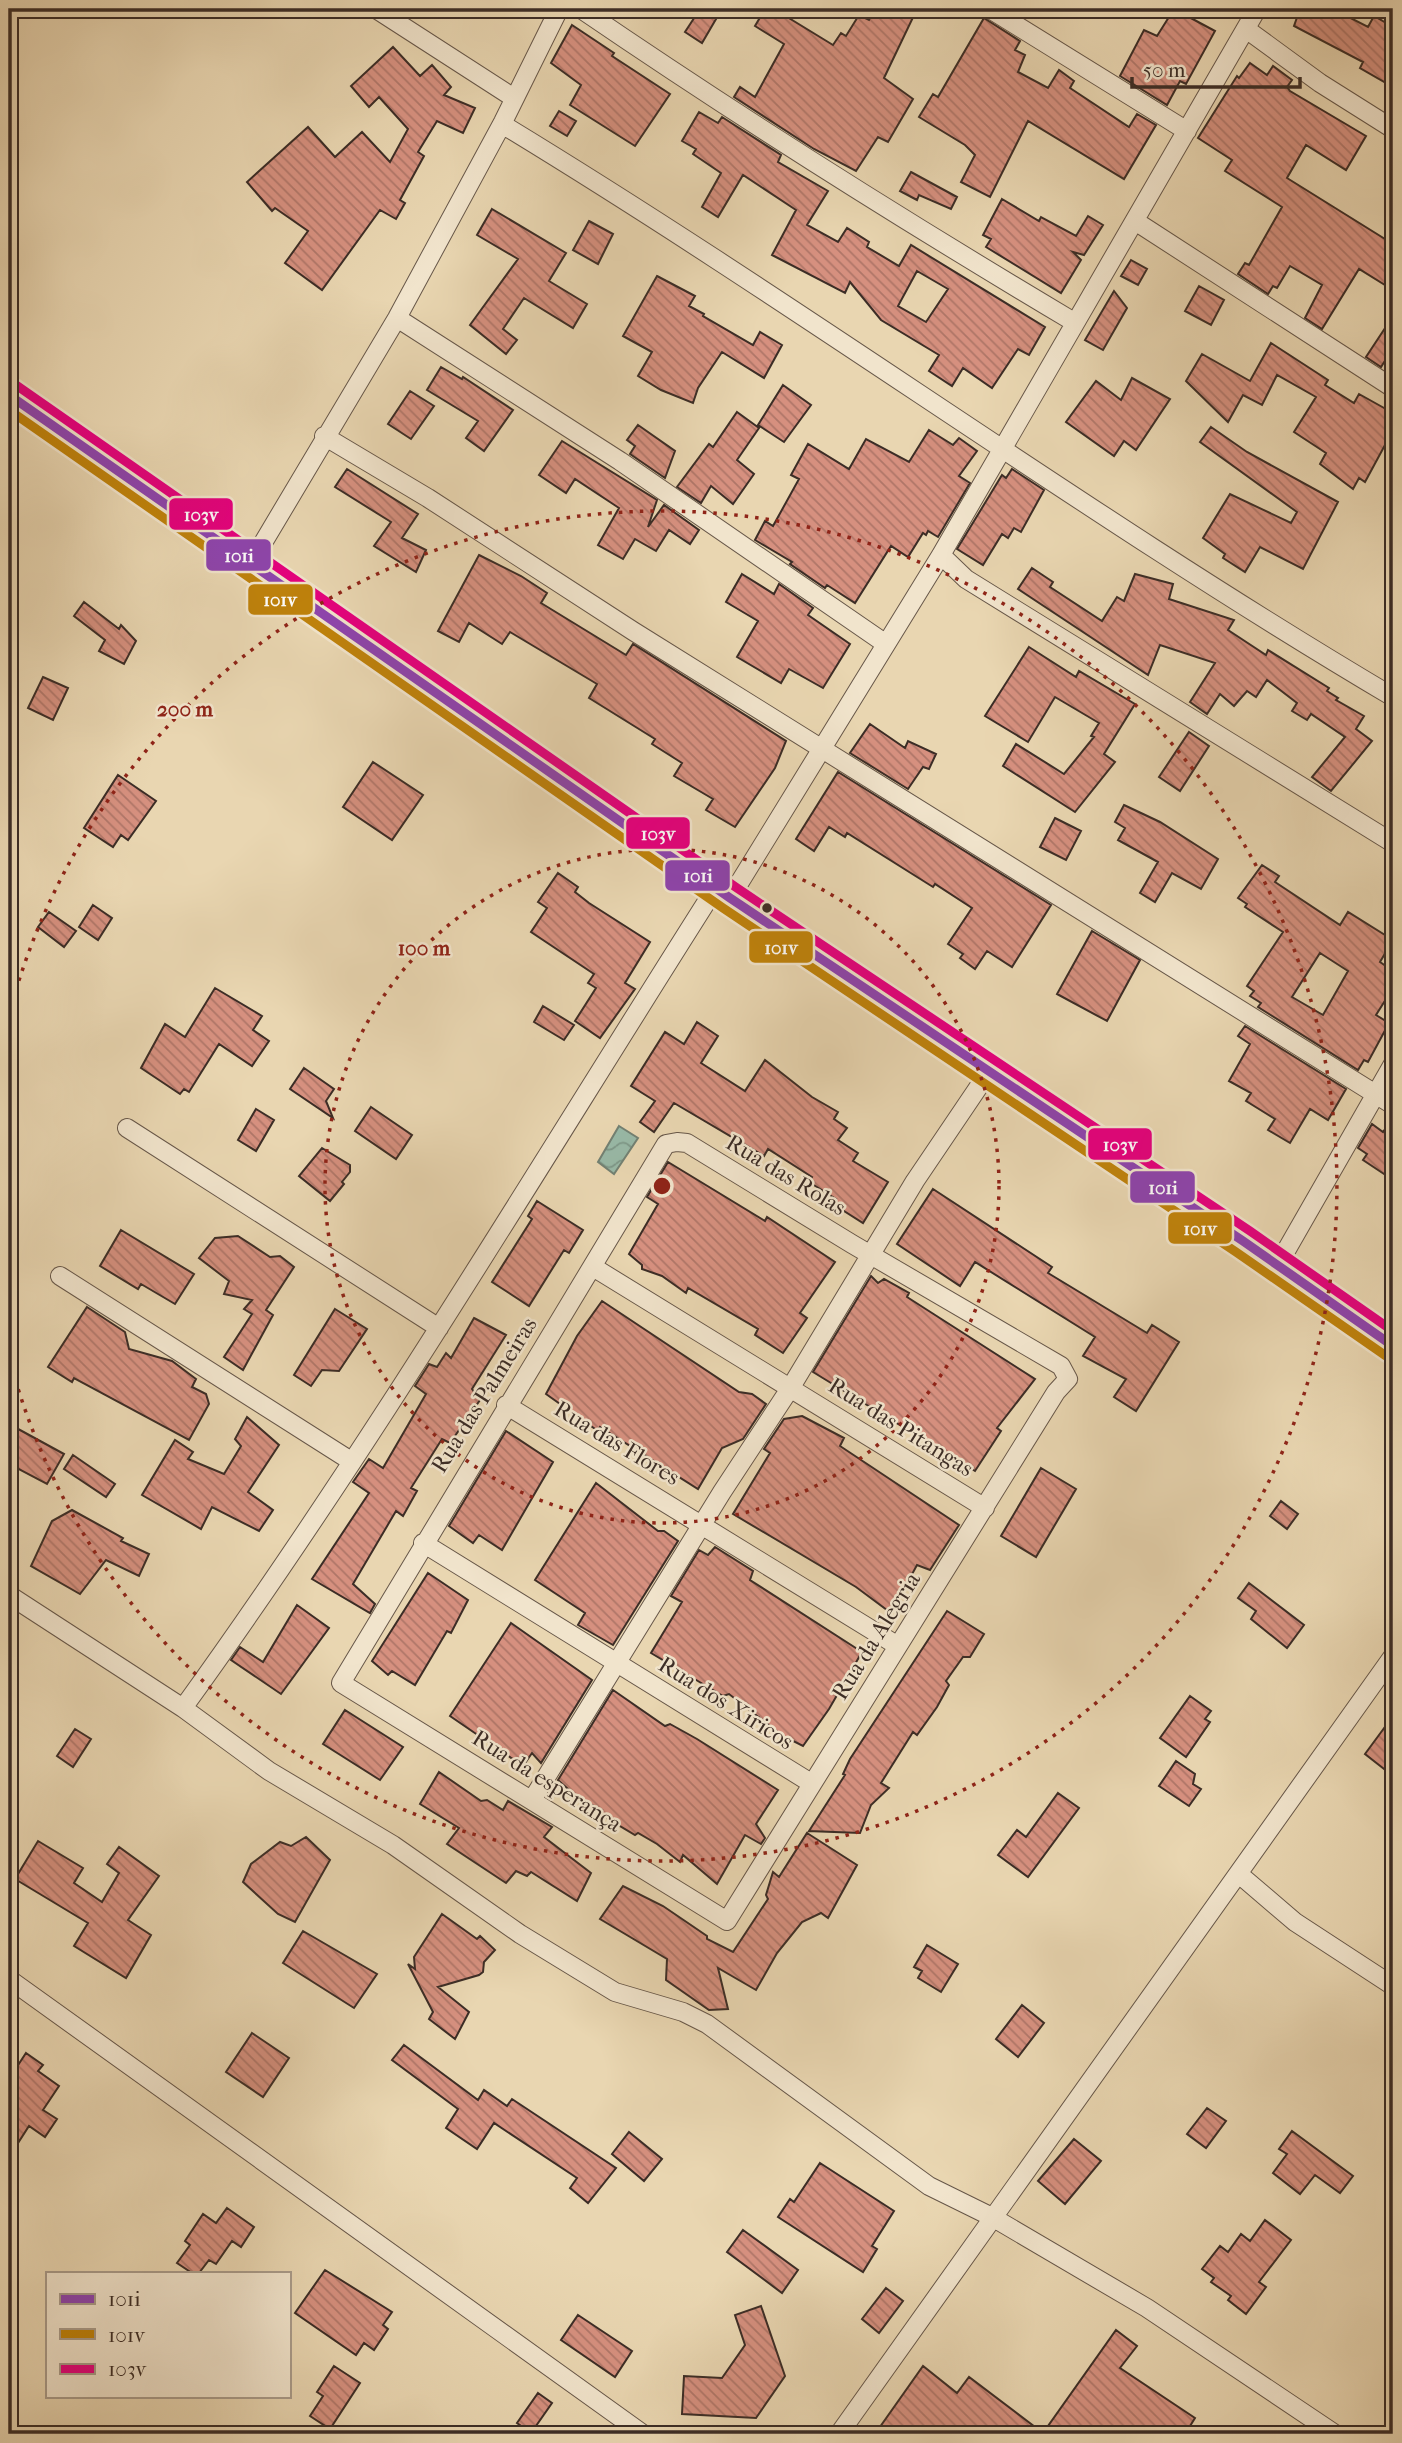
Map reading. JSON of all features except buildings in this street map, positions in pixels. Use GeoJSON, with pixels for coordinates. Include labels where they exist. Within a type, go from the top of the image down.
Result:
{"type":"FeatureCollection","features":[{"type":"Feature","properties":{"kind":"main road"},"geometry":{"type":"LineString","coordinates":[[9,395],[723,893],[783,930],[988,1073],[1279,1263],[1393,1346]]}},
{"type":"Feature","properties":{"kind":"street"},"geometry":{"type":"LineString","coordinates":[[376,9],[514,97]]}},
{"type":"Feature","properties":{"kind":"street"},"geometry":{"type":"LineString","coordinates":[[251,563],[324,436],[397,318],[503,121],[559,9]]}},
{"type":"Feature","properties":{"kind":"street"},"geometry":{"type":"LineString","coordinates":[[581,9],[715,100],[887,210],[1074,322]]}},
{"type":"Feature","properties":{"kind":"street"},"geometry":{"type":"LineString","coordinates":[[990,9],[1187,131]]}},
{"type":"Feature","properties":{"kind":"street"},"geometry":{"type":"LineString","coordinates":[[183,1708],[265,1595],[723,893],[824,748],[941,555],[999,449],[1257,9]]}},
{"type":"Feature","properties":{"kind":"street"},"geometry":{"type":"LineString","coordinates":[[1246,29],[1320,83],[1393,129]]}},
{"type":"Feature","properties":{"kind":"street"},"geometry":{"type":"LineString","coordinates":[[503,121],[505,126],[753,283],[999,449],[1258,617],[1393,697]]}},
{"type":"Feature","properties":{"kind":"street"},"geometry":{"type":"LineString","coordinates":[[1135,221],[1393,388]]}},
{"type":"Feature","properties":{"kind":"street"},"geometry":{"type":"LineString","coordinates":[[397,318],[620,461],[886,644]]}},
{"type":"Feature","properties":{"kind":"street"},"geometry":{"type":"LineString","coordinates":[[324,436],[428,498],[633,631],[1393,1105]]}},
{"type":"Feature","properties":{"kind":"street"},"geometry":{"type":"LineString","coordinates":[[941,555],[966,579],[1393,843]]}},
{"type":"Feature","properties":{"kind":"street"},"geometry":{"type":"LineString","coordinates":[[1279,1263],[1393,1064]]}},
{"type":"Feature","properties":{"kind":"street"},"geometry":{"type":"LineString","coordinates":[[532,1800],[703,1523],[791,1387],[869,1254],[988,1073]]}},
{"type":"Feature","properties":{"kind":"street"},"geometry":{"type":"LineString","coordinates":[[127,1128],[439,1328]]}},
{"type":"Feature","properties":{"kind":"street","name":"Rua das Rolas"},"geometry":{"type":"LineString","coordinates":[[677,1142],[687,1143],[869,1254],[1061,1366],[1068,1379]]}},
{"type":"Feature","properties":{"kind":"street","name":"Rua das Palmeiras"},"geometry":{"type":"LineString","coordinates":[[341,1683],[506,1405],[666,1144],[677,1142]]}},
{"type":"Feature","properties":{"kind":"street","name":"Rua das Pitangas"},"geometry":{"type":"LineString","coordinates":[[593,1266],[985,1508]]}},
{"type":"Feature","properties":{"kind":"street"},"geometry":{"type":"LineString","coordinates":[[60,1276],[351,1461]]}},
{"type":"Feature","properties":{"kind":"street","name":"Rua da Alegria"},"geometry":{"type":"LineString","coordinates":[[727,1921],[1056,1392],[1068,1379]]}},
{"type":"Feature","properties":{"kind":"street","name":"Rua das Flores"},"geometry":{"type":"LineString","coordinates":[[506,1405],[703,1523],[898,1646]]}},
{"type":"Feature","properties":{"kind":"street","name":"Rua dos Xiricos"},"geometry":{"type":"LineString","coordinates":[[423,1543],[811,1783]]}},
{"type":"Feature","properties":{"kind":"street"},"geometry":{"type":"LineString","coordinates":[[9,1595],[183,1708],[269,1771],[393,1845],[520,1934],[615,1992],[683,2012],[707,2024],[929,2186],[992,2217],[1147,2308],[1335,2434]]}},
{"type":"Feature","properties":{"kind":"street"},"geometry":{"type":"LineString","coordinates":[[839,2434],[992,2217],[1240,1875],[1393,1656]]}},
{"type":"Feature","properties":{"kind":"street","name":"Rua da esperança"},"geometry":{"type":"LineString","coordinates":[[341,1683],[727,1921]]}},
{"type":"Feature","properties":{"kind":"street"},"geometry":{"type":"LineString","coordinates":[[1240,1875],[1295,1922],[1393,1986]]}},
{"type":"Feature","properties":{"kind":"street"},"geometry":{"type":"LineString","coordinates":[[9,1979],[643,2434]]}},
{"type":"Feature","properties":{"kind":"water"},"geometry":{"type":"Polygon","coordinates":[[[619,1126],[638,1138],[614,1174],[598,1162],[619,1126]]]}},
{"type":"Feature","properties":{"kind":"transit line","name":"103v"},"geometry":{"type":"LineString","coordinates":[[16,385],[737,888],[1250,1231],[1393,1331]]}},
{"type":"Feature","properties":{"kind":"transit line","name":"101i"},"geometry":{"type":"LineString","coordinates":[[9,395],[730,898],[1243,1241],[1393,1346]]}},
{"type":"Feature","properties":{"kind":"transit line","name":"101v"},"geometry":{"type":"LineString","coordinates":[[9,410],[723,908],[1236,1252],[1386,1356]]}}]}
